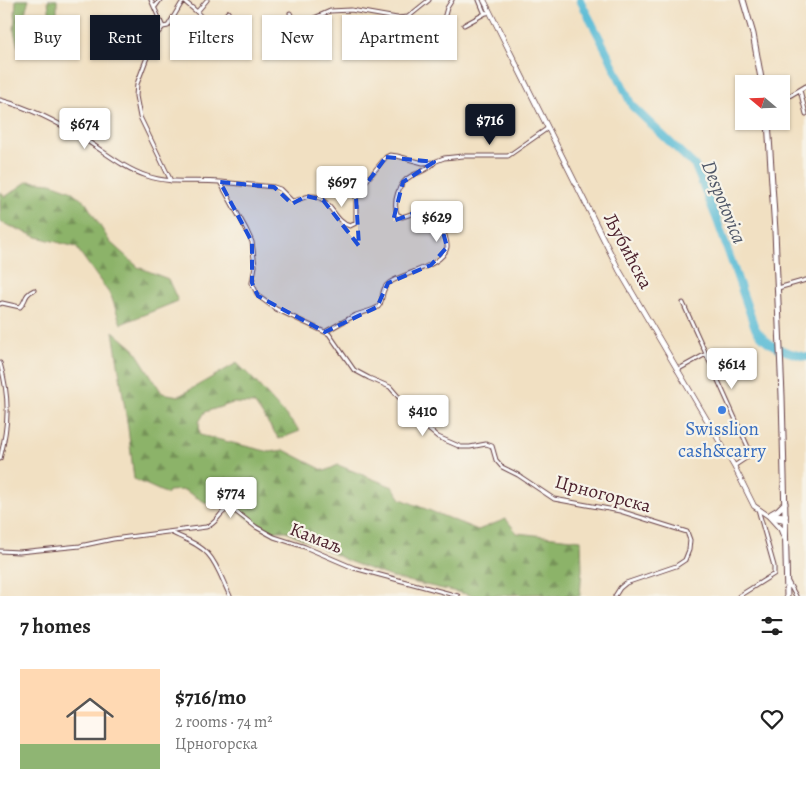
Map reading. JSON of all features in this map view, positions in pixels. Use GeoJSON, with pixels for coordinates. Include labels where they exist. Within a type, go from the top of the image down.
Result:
{"type":"FeatureCollection","features":[{"type":"Feature","properties":{"kind":"main road"},"geometry":{"type":"LineString","coordinates":[[743,0],[753,34],[760,75]]}},
{"type":"Feature","properties":{"kind":"main road"},"geometry":{"type":"LineString","coordinates":[[768,130],[781,367],[787,596]]}},
{"type":"Feature","properties":{"kind":"main road"},"geometry":{"type":"LineString","coordinates":[[785,502],[778,510],[768,515],[781,529],[786,542]]}},
{"type":"Feature","properties":{"kind":"street"},"geometry":{"type":"LineString","coordinates":[[151,0],[163,27]]}},
{"type":"Feature","properties":{"kind":"street"},"geometry":{"type":"LineString","coordinates":[[155,7],[160,0]]}},
{"type":"Feature","properties":{"kind":"street"},"geometry":{"type":"LineString","coordinates":[[197,12],[207,0]]}},
{"type":"Feature","properties":{"kind":"street"},"geometry":{"type":"LineString","coordinates":[[290,13],[296,26],[330,11],[351,10],[396,18],[408,17],[429,0]]}},
{"type":"Feature","properties":{"kind":"street"},"geometry":{"type":"LineString","coordinates":[[445,15],[452,0]]}},
{"type":"Feature","properties":{"kind":"street"},"geometry":{"type":"LineString","coordinates":[[464,24],[488,12],[479,0]]}},
{"type":"Feature","properties":{"kind":"street","name":"Љубићска"},"geometry":{"type":"LineString","coordinates":[[484,0],[488,12],[619,270],[734,466],[752,502],[758,509],[768,515],[786,518]]}},
{"type":"Feature","properties":{"kind":"street"},"geometry":{"type":"LineString","coordinates":[[171,181],[140,117],[136,96],[137,84],[156,34],[163,27],[168,26],[184,2],[197,12],[212,30],[228,12]]}},
{"type":"Feature","properties":{"kind":"street"},"geometry":{"type":"LineString","coordinates":[[790,96],[806,86]]}},
{"type":"Feature","properties":{"kind":"street"},"geometry":{"type":"LineString","coordinates":[[800,90],[806,114]]}},
{"type":"Feature","properties":{"kind":"street"},"geometry":{"type":"LineString","coordinates":[[0,100],[24,107],[41,115],[83,138],[117,162],[159,180],[220,182],[274,187],[280,190],[292,202],[306,196],[317,197],[328,204],[341,221],[350,226],[356,223],[356,198],[362,186],[386,157],[390,156],[423,163],[463,156],[508,156],[548,128]]}},
{"type":"Feature","properties":{"kind":"street"},"geometry":{"type":"LineString","coordinates":[[325,332],[356,315],[378,307],[383,290],[388,283],[431,264],[444,253],[447,247],[439,217],[424,210],[402,217],[397,214],[395,208],[397,195],[403,182],[411,176],[428,169],[434,162]]}},
{"type":"Feature","properties":{"kind":"street","name":"Црногорска"},"geometry":{"type":"LineString","coordinates":[[220,182],[252,242],[255,266],[252,283],[258,296],[276,308],[329,334],[354,370],[390,387],[421,423],[433,433],[445,441],[470,448],[489,444],[492,446],[496,460],[502,467],[518,475],[554,499],[620,512],[688,532],[690,540],[689,550],[685,560],[676,566],[626,583],[620,588],[616,596]]}},
{"type":"Feature","properties":{"kind":"street"},"geometry":{"type":"LineString","coordinates":[[777,288],[806,280]]}},
{"type":"Feature","properties":{"kind":"street"},"geometry":{"type":"LineString","coordinates":[[0,304],[20,307],[26,296],[34,290]]}},
{"type":"Feature","properties":{"kind":"street"},"geometry":{"type":"LineString","coordinates":[[683,303],[750,453],[746,459],[734,466]]}},
{"type":"Feature","properties":{"kind":"street"},"geometry":{"type":"LineString","coordinates":[[677,370],[706,354]]}},
{"type":"Feature","properties":{"kind":"street"},"geometry":{"type":"LineString","coordinates":[[0,362],[8,404],[4,444],[0,459]]}},
{"type":"Feature","properties":{"kind":"street","name":"Камаљ"},"geometry":{"type":"LineString","coordinates":[[0,551],[19,552],[80,546],[113,539],[210,526],[214,524],[223,511],[231,508],[256,527],[274,537],[305,547],[354,568],[458,596]]}},
{"type":"Feature","properties":{"kind":"street","name":"Љубићска"},"geometry":{"type":"LineString","coordinates":[[739,596],[774,574],[774,566],[758,509]]}},
{"type":"Feature","properties":{"kind":"street"},"geometry":{"type":"LineString","coordinates":[[169,532],[208,553],[230,596]]}},
{"type":"Feature","properties":{"kind":"street"},"geometry":{"type":"LineString","coordinates":[[787,582],[796,596]]}},
{"type":"Feature","properties":{"kind":"highlighted area"},"geometry":{"type":"Polygon","coordinates":[[[386,157],[434,162],[403,182],[393,221],[417,212],[431,212],[439,217],[447,247],[431,265],[388,283],[377,307],[325,332],[258,296],[252,283],[252,242],[220,182],[274,187],[292,204],[306,196],[323,200],[359,246],[356,198],[386,157]]]}},
{"type":"Feature","properties":{"kind":"green space"},"geometry":{"type":"Polygon","coordinates":[[[16,0],[29,0],[25,15],[15,15],[16,0]]]}},
{"type":"Feature","properties":{"kind":"green space"},"geometry":{"type":"Polygon","coordinates":[[[48,0],[57,0],[57,15],[50,15],[48,0]]]}},
{"type":"Feature","properties":{"kind":"green space"},"geometry":{"type":"Polygon","coordinates":[[[28,181],[51,183],[70,190],[86,203],[110,242],[138,267],[168,279],[178,301],[121,324],[111,296],[76,247],[37,237],[0,222],[0,191],[5,197],[28,181]]]}},
{"type":"Feature","properties":{"kind":"green space"},"geometry":{"type":"Polygon","coordinates":[[[113,331],[134,349],[162,393],[179,396],[237,363],[300,431],[279,439],[255,404],[233,403],[205,412],[199,422],[200,435],[270,452],[284,450],[325,471],[338,465],[393,487],[401,499],[478,530],[506,519],[517,533],[581,540],[582,569],[580,596],[539,594],[475,596],[394,578],[348,561],[286,531],[268,531],[226,504],[215,508],[184,490],[168,491],[167,494],[134,479],[113,331]]]}},
{"type":"Feature","properties":{"kind":"waterway","name":"Despotovica"},"geometry":{"type":"LineString","coordinates":[[580,0],[632,106],[695,166],[717,220],[755,328],[765,340],[777,348],[806,357]]}},
{"type":"Feature","properties":{"kind":"place","name":"Swisslion cash&carry"},"geometry":{"type":"Point","coordinates":[722,410]}}]}
